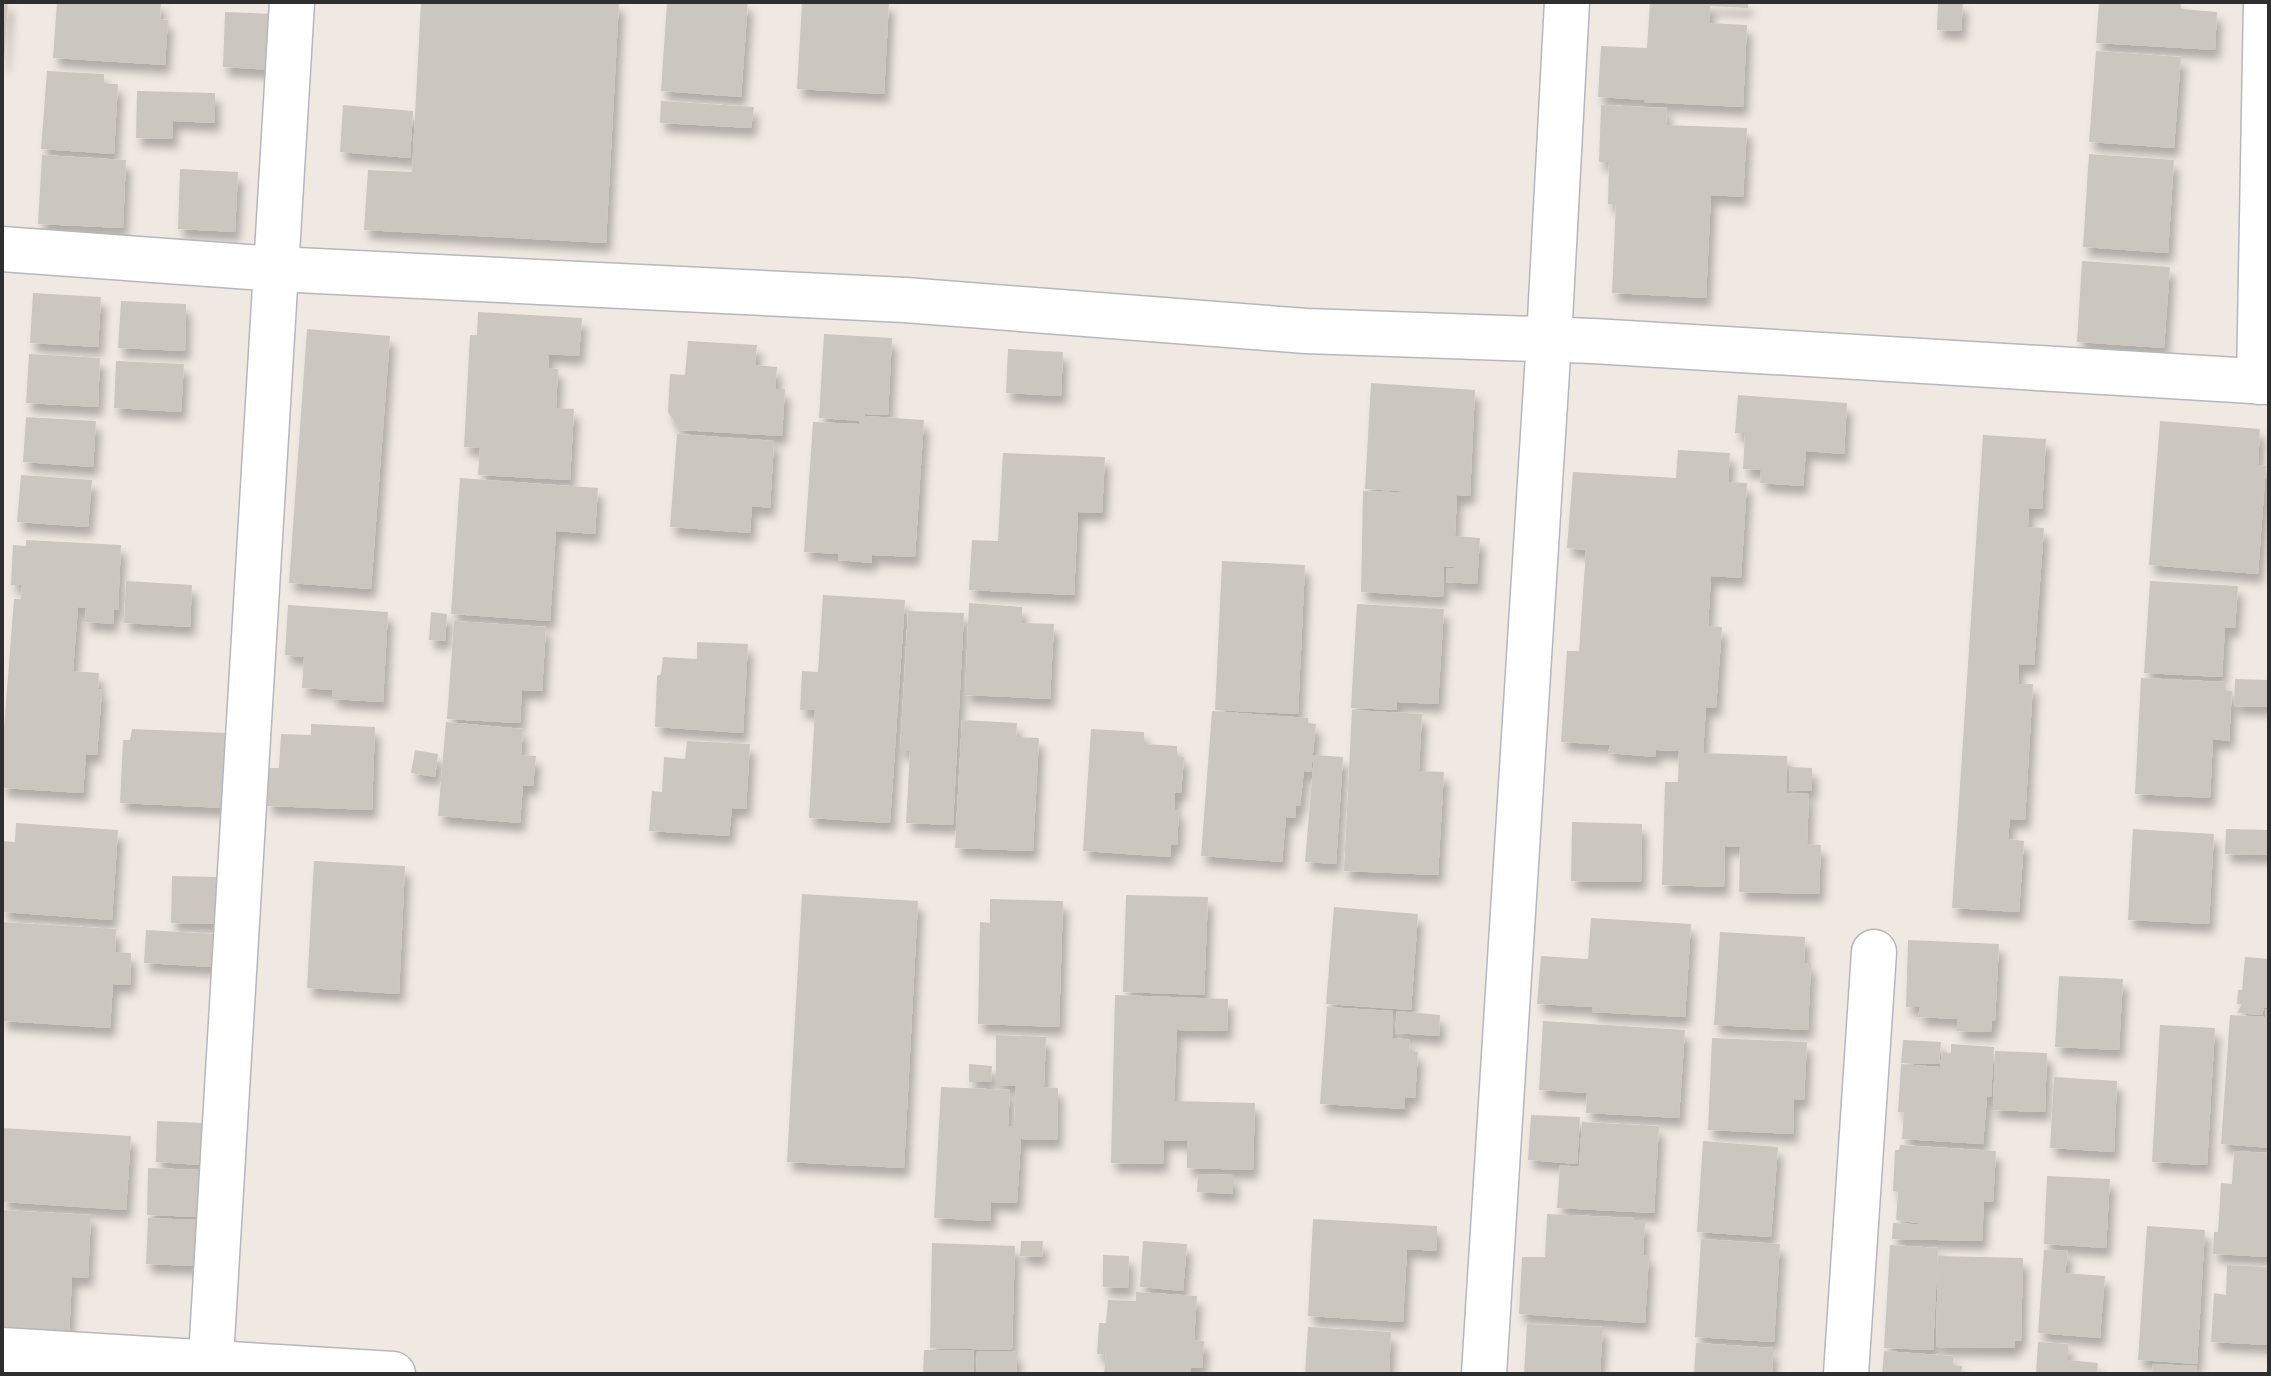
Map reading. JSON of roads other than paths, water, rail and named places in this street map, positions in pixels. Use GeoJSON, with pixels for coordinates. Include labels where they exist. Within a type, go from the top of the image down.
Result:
{"type":"FeatureCollection","features":[{"type":"Feature","properties":{"kind":"street"},"geometry":{"type":"LineString","coordinates":[[210,1368],[292,2]]}},
{"type":"Feature","properties":{"kind":"street"},"geometry":{"type":"LineString","coordinates":[[1484,1374],[1567,2]]}},
{"type":"Feature","properties":{"kind":"street"},"geometry":{"type":"LineString","coordinates":[[2,249],[276,269],[905,300],[1306,331],[1549,339],[2264,382],[2266,2]]}},
{"type":"Feature","properties":{"kind":"street"},"geometry":{"type":"LineString","coordinates":[[1846,1374],[1874,952]]}},
{"type":"Feature","properties":{"kind":"street"},"geometry":{"type":"LineString","coordinates":[[2,1350],[210,1368],[393,1374]]}}]}
